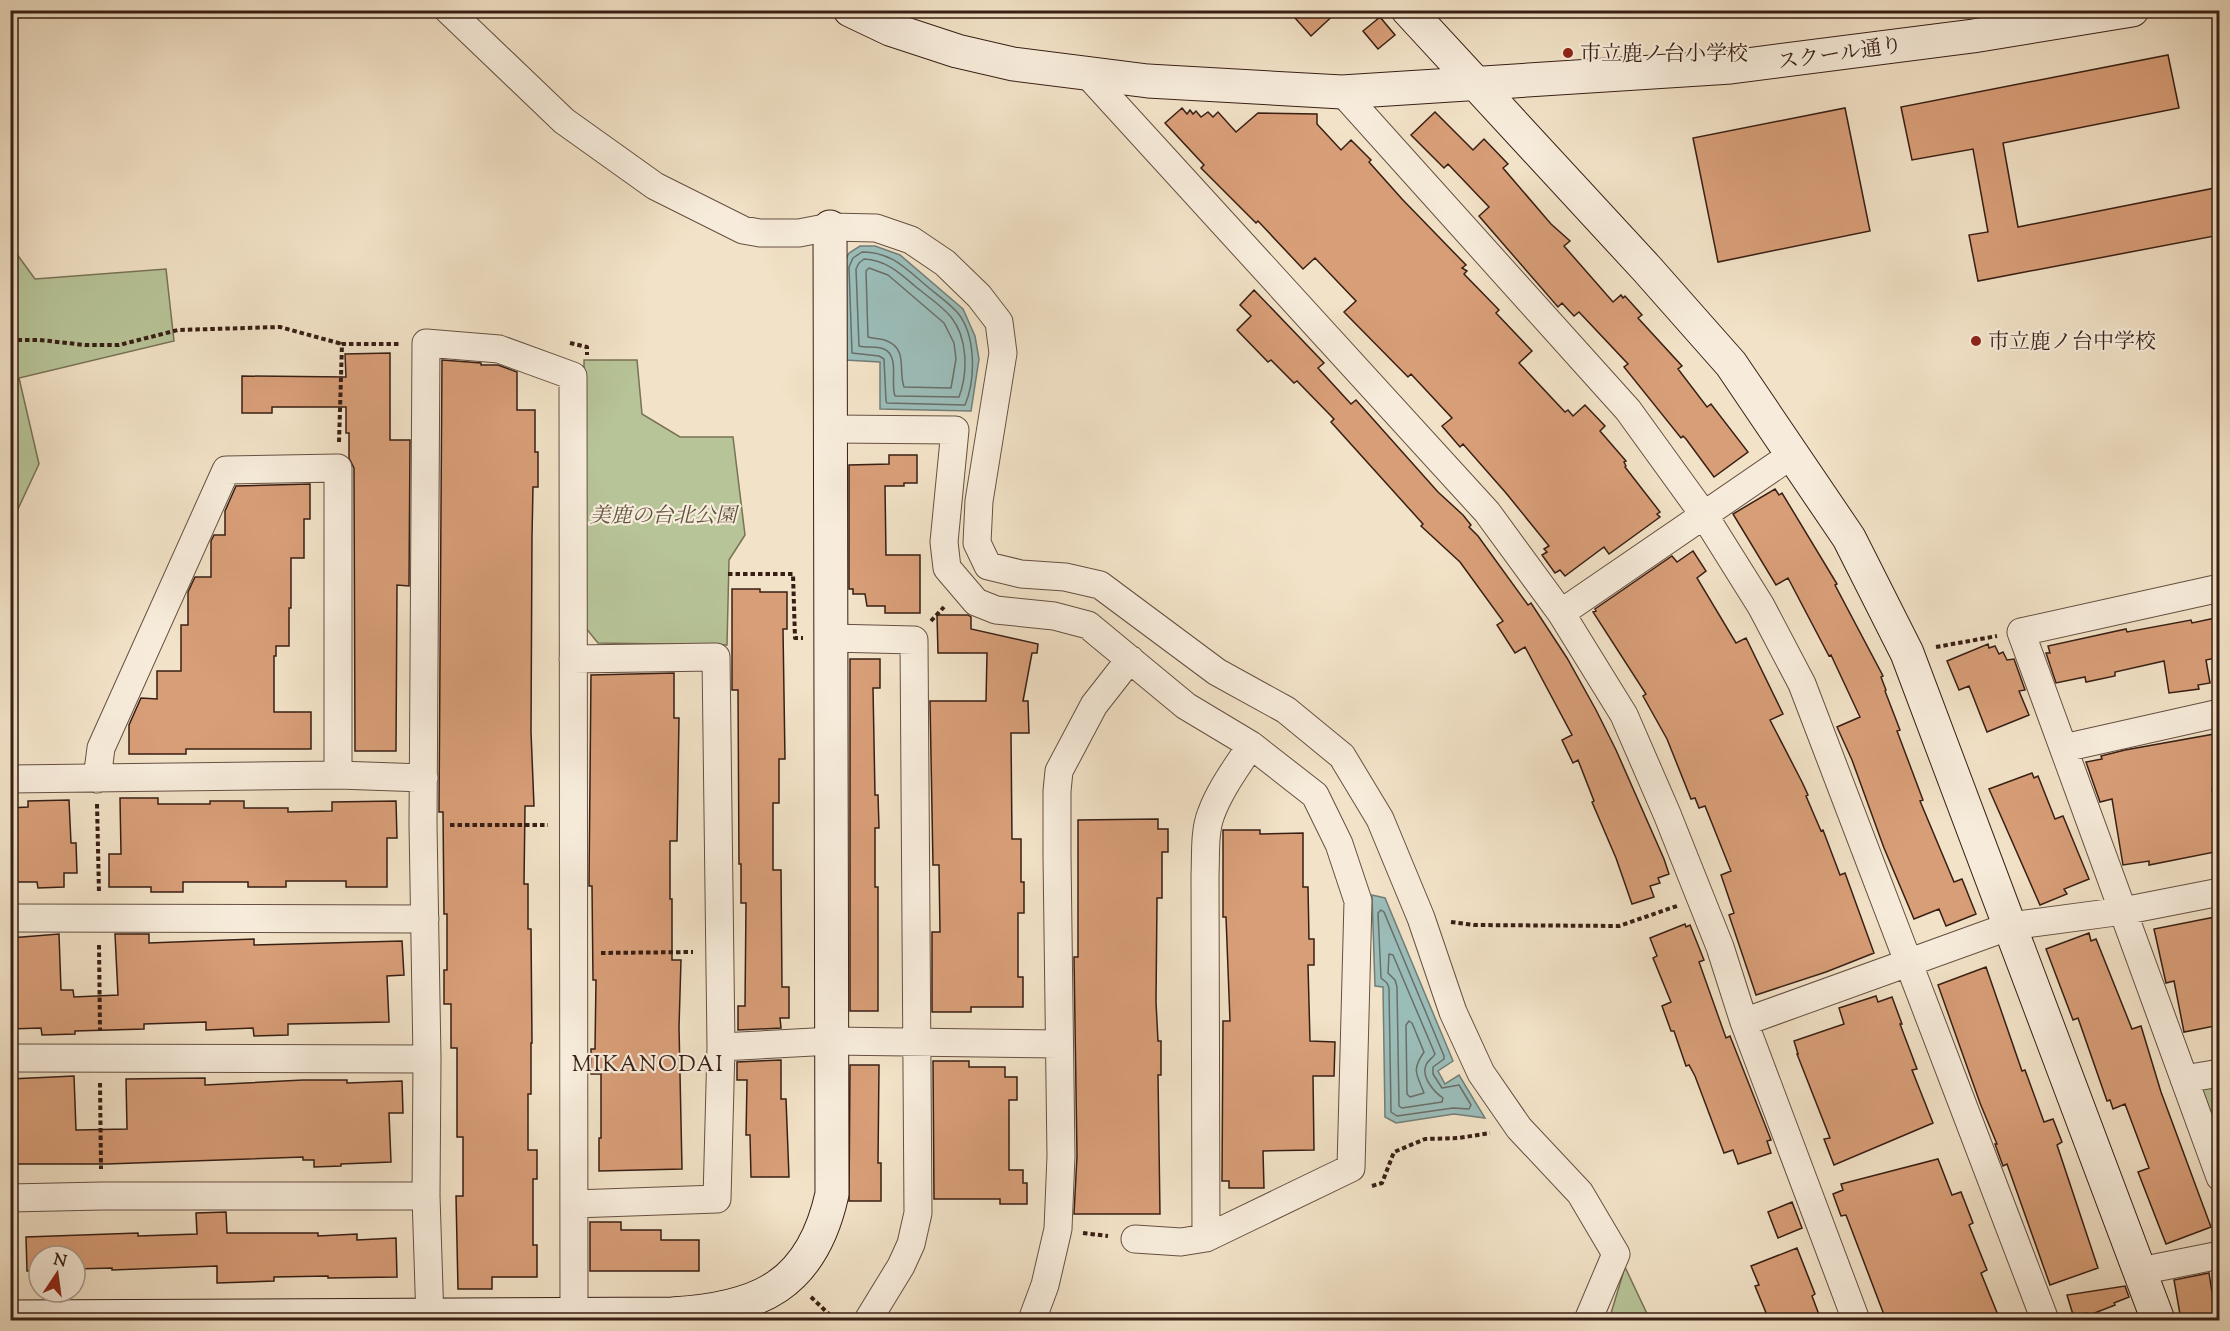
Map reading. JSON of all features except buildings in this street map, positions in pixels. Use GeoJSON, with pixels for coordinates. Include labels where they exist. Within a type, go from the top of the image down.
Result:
{"type":"FeatureCollection","features":[{"type":"Feature","properties":{"kind":"street"},"geometry":{"type":"LineString","coordinates":[[448,10],[564,121],[655,186],[743,230],[760,233],[799,233],[830,227],[876,228],[911,240],[945,263],[979,296],[999,322],[1003,353],[979,501],[977,543],[988,566],[1021,574],[1065,577],[1100,585],[1216,672],[1286,710],[1342,756],[1380,819],[1420,918],[1453,1012],[1481,1073],[1519,1128],[1580,1193],[1616,1254],[1588,1320]]}},
{"type":"Feature","properties":{"kind":"street","name":"スクール通り"},"geometry":{"type":"LineString","coordinates":[[850,10],[890,29],[957,51],[1013,64],[1087,74],[1230,87],[1342,92],[1731,67],[1973,36],[2132,10]]}},
{"type":"Feature","properties":{"kind":"street"},"geometry":{"type":"LineString","coordinates":[[1408,10],[1647,269],[1731,364],[1849,538],[1907,653],[2158,1320]]}},
{"type":"Feature","properties":{"kind":"street"},"geometry":{"type":"LineString","coordinates":[[1087,74],[1487,512],[1561,613],[1624,715],[1667,814],[1720,947],[1744,1022],[1856,1320]]}},
{"type":"Feature","properties":{"kind":"street"},"geometry":{"type":"LineString","coordinates":[[1342,92],[1628,410],[1704,515],[1761,606],[1802,684],[2045,1320]]}},
{"type":"Feature","properties":{"kind":"street"},"geometry":{"type":"LineString","coordinates":[[13,1305],[70,1319],[430,1318],[672,1314],[743,1303],[772,1291],[794,1275],[820,1236],[832,1194],[830,227]]}},
{"type":"Feature","properties":{"kind":"street"},"geometry":{"type":"LineString","coordinates":[[430,1318],[426,1196],[427,1059],[423,825],[426,344],[499,349],[573,376],[574,1316]]}},
{"type":"Feature","properties":{"kind":"street"},"geometry":{"type":"LineString","coordinates":[[831,429],[956,430],[944,542],[947,568],[962,588],[976,602],[996,610],[1054,616],[1088,625],[1186,706],[1251,745],[1315,795],[1339,844],[1358,901],[1351,1168],[1206,1238],[1181,1242],[1134,1239]]}},
{"type":"Feature","properties":{"kind":"street"},"geometry":{"type":"LineString","coordinates":[[1561,613],[1793,454]]}},
{"type":"Feature","properties":{"kind":"street"},"geometry":{"type":"LineString","coordinates":[[97,779],[101,748],[226,470],[338,468],[338,776]]}},
{"type":"Feature","properties":{"kind":"street"},"geometry":{"type":"LineString","coordinates":[[2220,588],[2021,632],[2220,1177]]}},
{"type":"Feature","properties":{"kind":"street"},"geometry":{"type":"LineString","coordinates":[[831,638],[914,640],[918,1213],[911,1244],[901,1266],[868,1320]]}},
{"type":"Feature","properties":{"kind":"street"},"geometry":{"type":"LineString","coordinates":[[573,659],[716,657],[721,1047],[717,1199],[574,1204]]}},
{"type":"Feature","properties":{"kind":"street"},"geometry":{"type":"LineString","coordinates":[[1032,1320],[1045,1285],[1058,1230],[1061,1156],[1057,856],[1059,771],[1094,705],[1130,659]]}},
{"type":"Feature","properties":{"kind":"street"},"geometry":{"type":"LineString","coordinates":[[2064,748],[2220,713]]}},
{"type":"Feature","properties":{"kind":"street"},"geometry":{"type":"LineString","coordinates":[[1206,1238],[1205,875],[1208,825],[1224,788],[1251,745]]}},
{"type":"Feature","properties":{"kind":"street"},"geometry":{"type":"LineString","coordinates":[[10,780],[338,776],[424,778]]}},
{"type":"Feature","properties":{"kind":"street"},"geometry":{"type":"LineString","coordinates":[[1744,1022],[2010,926],[2123,911],[2220,892]]}},
{"type":"Feature","properties":{"kind":"street"},"geometry":{"type":"LineString","coordinates":[[10,918],[425,919]]}},
{"type":"Feature","properties":{"kind":"street"},"geometry":{"type":"LineString","coordinates":[[721,1047],[832,1041],[1058,1044]]}},
{"type":"Feature","properties":{"kind":"street"},"geometry":{"type":"LineString","coordinates":[[10,1058],[427,1059]]}},
{"type":"Feature","properties":{"kind":"street"},"geometry":{"type":"LineString","coordinates":[[2184,1079],[2220,1073]]}},
{"type":"Feature","properties":{"kind":"street"},"geometry":{"type":"LineString","coordinates":[[14,1198],[426,1196]]}},
{"type":"Feature","properties":{"kind":"street"},"geometry":{"type":"LineString","coordinates":[[2140,1271],[2220,1255]]}},
{"type":"Feature","properties":{"kind":"path"},"geometry":{"type":"LineString","coordinates":[[10,340],[119,345],[178,330],[280,327],[342,344],[426,344]]}},
{"type":"Feature","properties":{"kind":"path"},"geometry":{"type":"LineString","coordinates":[[338,468],[342,344]]}},
{"type":"Feature","properties":{"kind":"path"},"geometry":{"type":"LineString","coordinates":[[728,574],[793,574],[795,638],[831,638]]}},
{"type":"Feature","properties":{"kind":"path"},"geometry":{"type":"LineString","coordinates":[[914,640],[962,588]]}},
{"type":"Feature","properties":{"kind":"path"},"geometry":{"type":"LineString","coordinates":[[1907,653],[2021,632]]}},
{"type":"Feature","properties":{"kind":"path"},"geometry":{"type":"LineString","coordinates":[[97,779],[102,1196]]}},
{"type":"Feature","properties":{"kind":"path"},"geometry":{"type":"LineString","coordinates":[[423,825],[573,825]]}},
{"type":"Feature","properties":{"kind":"path"},"geometry":{"type":"LineString","coordinates":[[1420,918],[1474,925],[1619,926],[1700,898]]}},
{"type":"Feature","properties":{"kind":"path"},"geometry":{"type":"LineString","coordinates":[[573,954],[720,952]]}},
{"type":"Feature","properties":{"kind":"path"},"geometry":{"type":"LineString","coordinates":[[1382,1183],[1394,1152],[1425,1139],[1458,1138],[1519,1128]]}},
{"type":"Feature","properties":{"kind":"path"},"geometry":{"type":"LineString","coordinates":[[13,1305],[14,1198]]}},
{"type":"Feature","properties":{"kind":"path"},"geometry":{"type":"LineString","coordinates":[[1058,1230],[1134,1239]]}},
{"type":"Feature","properties":{"kind":"green space"},"geometry":{"type":"Polygon","coordinates":[[[11,246],[35,279],[166,269],[174,341],[19,378],[39,464],[11,524],[11,246]]]}},
{"type":"Feature","properties":{"kind":"green space","name":"美鹿の台北公園"},"geometry":{"type":"Polygon","coordinates":[[[584,360],[637,360],[642,414],[680,437],[733,437],[745,535],[729,560],[727,645],[598,643],[585,627],[584,360]]]}},
{"type":"Feature","properties":{"kind":"green space"},"geometry":{"type":"Polygon","coordinates":[[[2219,1085],[2219,1141],[2202,1088],[2219,1085]]]}},
{"type":"Feature","properties":{"kind":"green space"},"geometry":{"type":"Polygon","coordinates":[[[1625,1267],[1650,1320],[1609,1320],[1625,1267]]]}},
{"type":"Feature","properties":{"kind":"water"},"geometry":{"type":"Polygon","coordinates":[[[860,246],[875,246],[900,255],[963,309],[975,336],[979,359],[971,411],[880,409],[880,362],[845,360],[843,265],[849,253],[860,246]]]}},
{"type":"Feature","properties":{"kind":"water"},"geometry":{"type":"Polygon","coordinates":[[[1372,895],[1385,898],[1453,1061],[1438,1071],[1445,1084],[1459,1075],[1485,1118],[1454,1114],[1396,1123],[1385,1117],[1383,987],[1375,986],[1372,895]]]}},
{"type":"Feature","properties":{"kind":"place","name":"市立鹿ノ台小学校"},"geometry":{"type":"Point","coordinates":[1568,53]}},
{"type":"Feature","properties":{"kind":"place","name":"市立鹿ノ台中学校"},"geometry":{"type":"Point","coordinates":[1976,341]}},
{"type":"Feature","properties":{"kind":"district","name":"MIKANODAI"},"geometry":{"type":"Point","coordinates":[648,1063]}}]}
